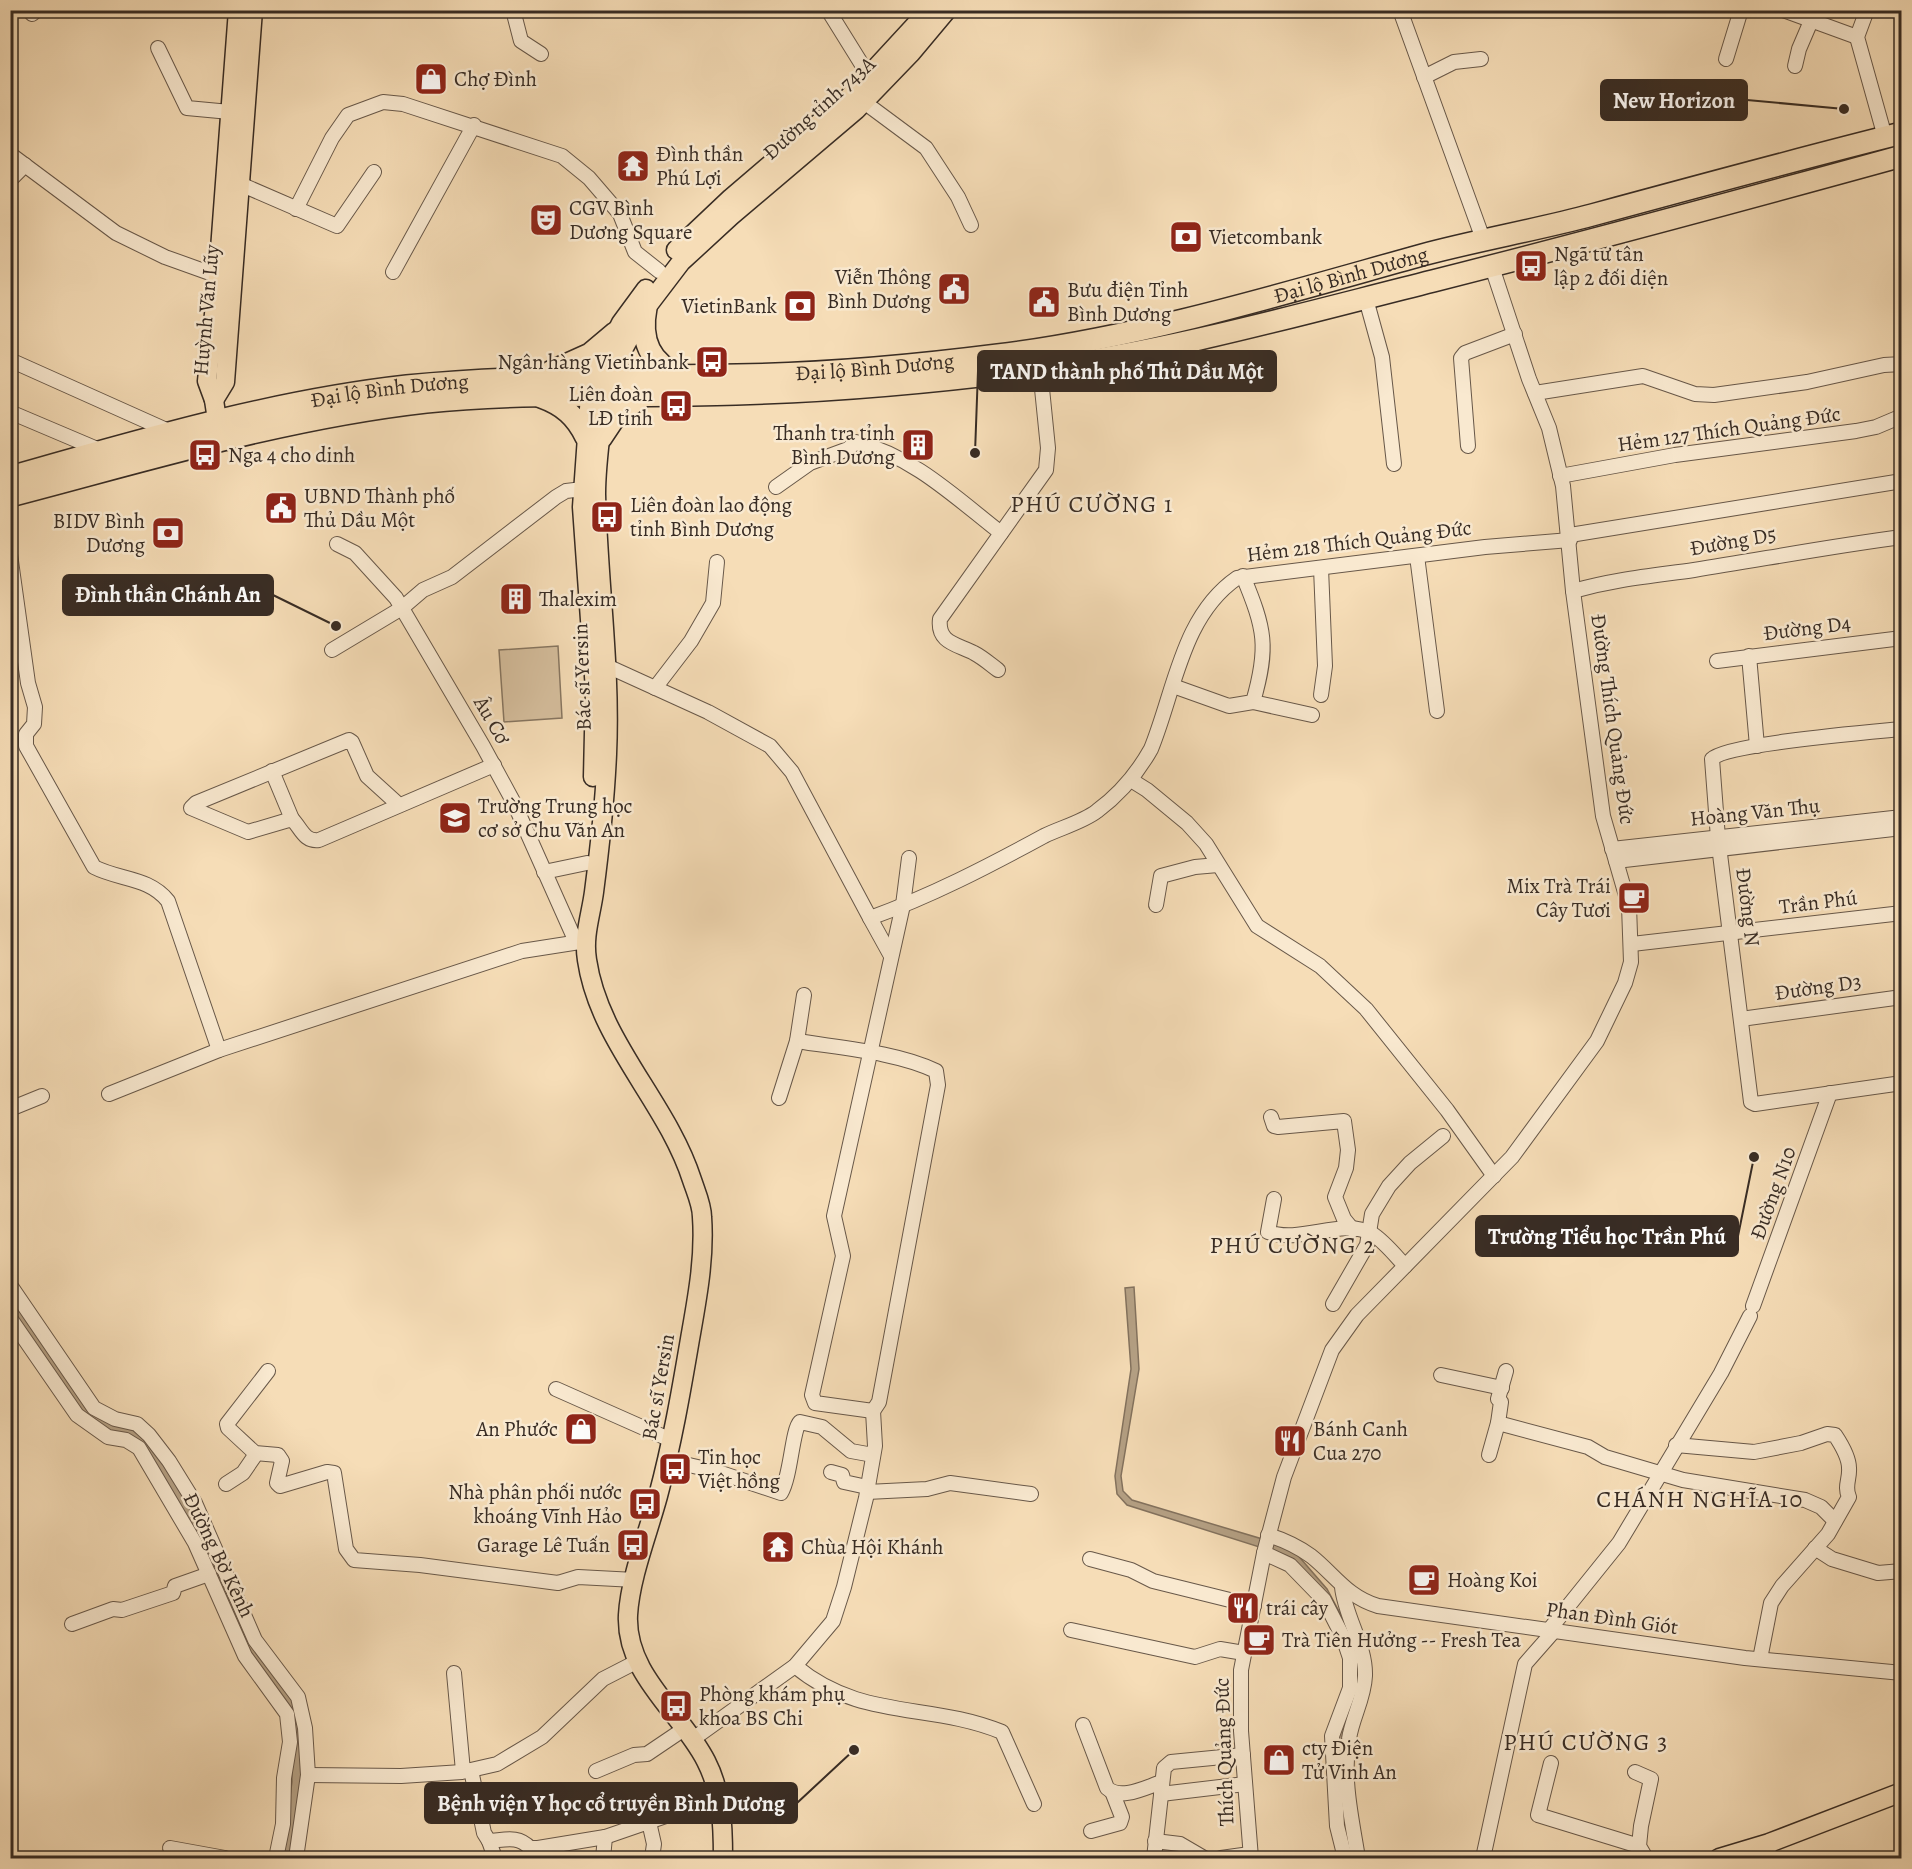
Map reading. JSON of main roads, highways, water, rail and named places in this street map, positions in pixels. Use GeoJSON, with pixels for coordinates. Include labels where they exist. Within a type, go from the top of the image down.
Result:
{"type":"FeatureCollection","features":[{"type":"Feature","properties":{"kind":"highway","name":"Đại lộ Bình Dương"},"geometry":{"type":"LineString","coordinates":[[10,477],[218,420],[379,390],[600,385],[681,375],[739,375],[1038,359],[1091,341],[1191,318],[1483,239],[1588,216],[1893,135]]}},
{"type":"Feature","properties":{"kind":"highway","name":"Đại lộ Bình Dương"},"geometry":{"type":"LineString","coordinates":[[600,385],[646,394],[736,394],[865,386],[1038,359],[1190,342],[1492,267],[1902,156]]}},
{"type":"Feature","properties":{"kind":"highway"},"geometry":{"type":"LineString","coordinates":[[1483,239],[1492,267]]}},
{"type":"Feature","properties":{"kind":"highway"},"geometry":{"type":"LineString","coordinates":[[646,308],[644,334],[648,350],[661,365],[681,375]]}},
{"type":"Feature","properties":{"kind":"highway"},"geometry":{"type":"LineString","coordinates":[[615,333],[580,359],[532,387],[565,408],[593,437],[617,414],[646,394]]}},
{"type":"Feature","properties":{"kind":"highway","name":"Đại lộ Bình Dương"},"geometry":{"type":"LineString","coordinates":[[10,496],[127,465],[137,470],[209,451],[218,420]]}},
{"type":"Feature","properties":{"kind":"main road","name":"Huỳnh Văn Lũy"},"geometry":{"type":"LineString","coordinates":[[218,420],[207,381],[218,276],[238,10]]}},
{"type":"Feature","properties":{"kind":"main road","name":"Huỳnh Văn Lũy"},"geometry":{"type":"LineString","coordinates":[[218,420],[225,382],[253,10]]}},
{"type":"Feature","properties":{"kind":"main road","name":"Đường tỉnh 743A"},"geometry":{"type":"LineString","coordinates":[[600,385],[646,308],[681,262],[726,211],[846,100],[929,10]]}},
{"type":"Feature","properties":{"kind":"main road","name":"Đường tỉnh 743A"},"geometry":{"type":"LineString","coordinates":[[600,385],[615,333],[674,252],[864,102],[947,10]]}},
{"type":"Feature","properties":{"kind":"main road","name":"Bác sĩ Yersin"},"geometry":{"type":"LineString","coordinates":[[600,385],[583,489],[600,665],[601,757],[593,899],[581,941],[605,1018],[674,1135],[703,1213],[700,1280],[668,1460],[635,1580],[628,1616],[632,1646],[638,1661],[707,1763],[716,1786],[722,1814],[723,1858]]}},
{"type":"Feature","properties":{"kind":"main road","name":"Bác sĩ Yersin"},"geometry":{"type":"LineString","coordinates":[[593,437],[596,489],[594,595]]}},
{"type":"Feature","properties":{"kind":"main road","name":"Bác sĩ Yersin"},"geometry":{"type":"LineString","coordinates":[[587,922],[584,905],[587,863],[597,814]]}},
{"type":"Feature","properties":{"kind":"main road"},"geometry":{"type":"LineString","coordinates":[[1719,1858],[1769,1851],[1902,1792]]}},
{"type":"Feature","properties":{"kind":"place","name":"Chợ Đình"},"geometry":{"type":"Point","coordinates":[431,79]}},
{"type":"Feature","properties":{"kind":"place","name":"New Horizon"},"geometry":{"type":"Point","coordinates":[1844,109]}},
{"type":"Feature","properties":{"kind":"place","name":"Đình thần Phú Lợi"},"geometry":{"type":"Point","coordinates":[633,166]}},
{"type":"Feature","properties":{"kind":"place","name":"CGV Bình Dương Square"},"geometry":{"type":"Point","coordinates":[546,220]}},
{"type":"Feature","properties":{"kind":"place","name":"Vietcombank"},"geometry":{"type":"Point","coordinates":[1186,237]}},
{"type":"Feature","properties":{"kind":"place","name":"Ngã tư tân lập 2 đối diện"},"geometry":{"type":"Point","coordinates":[1531,266]}},
{"type":"Feature","properties":{"kind":"place","name":"Viễn Thông Bình Dương"},"geometry":{"type":"Point","coordinates":[954,289]}},
{"type":"Feature","properties":{"kind":"place","name":"Bưu điện Tỉnh Bình Dương"},"geometry":{"type":"Point","coordinates":[1044,302]}},
{"type":"Feature","properties":{"kind":"place","name":"VietinBank"},"geometry":{"type":"Point","coordinates":[800,306]}},
{"type":"Feature","properties":{"kind":"place","name":"Ngân hàng Vietinbank"},"geometry":{"type":"Point","coordinates":[712,362]}},
{"type":"Feature","properties":{"kind":"place","name":"Liên đoàn LĐ tỉnh"},"geometry":{"type":"Point","coordinates":[676,406]}},
{"type":"Feature","properties":{"kind":"place","name":"Thanh tra tỉnh Bình Dương"},"geometry":{"type":"Point","coordinates":[918,445]}},
{"type":"Feature","properties":{"kind":"place","name":"TAND thành phố Thủ Dầu Một"},"geometry":{"type":"Point","coordinates":[975,453]}},
{"type":"Feature","properties":{"kind":"place","name":"Nga 4 cho dinh"},"geometry":{"type":"Point","coordinates":[205,455]}},
{"type":"Feature","properties":{"kind":"place","name":"UBND Thành phố Thủ Dầu Một"},"geometry":{"type":"Point","coordinates":[281,508]}},
{"type":"Feature","properties":{"kind":"place","name":"Liên đoàn lao động tỉnh Bình Dương"},"geometry":{"type":"Point","coordinates":[607,517]}},
{"type":"Feature","properties":{"kind":"place","name":"BIDV Bình Dương"},"geometry":{"type":"Point","coordinates":[168,533]}},
{"type":"Feature","properties":{"kind":"place","name":"Thalexim"},"geometry":{"type":"Point","coordinates":[516,599]}},
{"type":"Feature","properties":{"kind":"place","name":"Đình thần Chánh An"},"geometry":{"type":"Point","coordinates":[336,626]}},
{"type":"Feature","properties":{"kind":"place","name":"Trường Trung học cơ sở Chu Văn An"},"geometry":{"type":"Point","coordinates":[455,818]}},
{"type":"Feature","properties":{"kind":"place","name":"Mix Trà Trái Cây Tươi"},"geometry":{"type":"Point","coordinates":[1634,898]}},
{"type":"Feature","properties":{"kind":"place","name":"Trường Tiểu học Trần Phú"},"geometry":{"type":"Point","coordinates":[1754,1157]}},
{"type":"Feature","properties":{"kind":"place","name":"An Phước"},"geometry":{"type":"Point","coordinates":[581,1429]}},
{"type":"Feature","properties":{"kind":"place","name":"Bánh Canh Cua 270"},"geometry":{"type":"Point","coordinates":[1290,1441]}},
{"type":"Feature","properties":{"kind":"place","name":"Tin học Việt hồng"},"geometry":{"type":"Point","coordinates":[675,1469]}},
{"type":"Feature","properties":{"kind":"place","name":"Nhà phân phối nước khoáng Vĩnh Hảo"},"geometry":{"type":"Point","coordinates":[645,1504]}},
{"type":"Feature","properties":{"kind":"place","name":"Garage Lê Tuấn"},"geometry":{"type":"Point","coordinates":[633,1545]}},
{"type":"Feature","properties":{"kind":"place","name":"Chùa Hội Khánh"},"geometry":{"type":"Point","coordinates":[778,1547]}},
{"type":"Feature","properties":{"kind":"place","name":"Hoàng Koi"},"geometry":{"type":"Point","coordinates":[1424,1580]}},
{"type":"Feature","properties":{"kind":"place","name":"trái cây"},"geometry":{"type":"Point","coordinates":[1243,1608]}},
{"type":"Feature","properties":{"kind":"place","name":"Trà Tiên Hưởng -- Fresh Tea"},"geometry":{"type":"Point","coordinates":[1259,1640]}},
{"type":"Feature","properties":{"kind":"place","name":"Phòng khám phụ khoa BS Chi"},"geometry":{"type":"Point","coordinates":[676,1706]}},
{"type":"Feature","properties":{"kind":"place","name":"Bệnh viện Y học cổ truyền Bình Dương"},"geometry":{"type":"Point","coordinates":[854,1750]}},
{"type":"Feature","properties":{"kind":"place","name":"cty Điện Tử Vinh An"},"geometry":{"type":"Point","coordinates":[1279,1760]}},
{"type":"Feature","properties":{"kind":"district","name":"PHÚ CƯỜNG 1"},"geometry":{"type":"Point","coordinates":[1092,504]}},
{"type":"Feature","properties":{"kind":"district","name":"PHÚ CƯỜNG 2"},"geometry":{"type":"Point","coordinates":[1293,1245]}},
{"type":"Feature","properties":{"kind":"district","name":"CHÁNH NGHĨA 10"},"geometry":{"type":"Point","coordinates":[1700,1499]}},
{"type":"Feature","properties":{"kind":"district","name":"PHÚ CƯỜNG 3"},"geometry":{"type":"Point","coordinates":[1586,1742]}}]}
